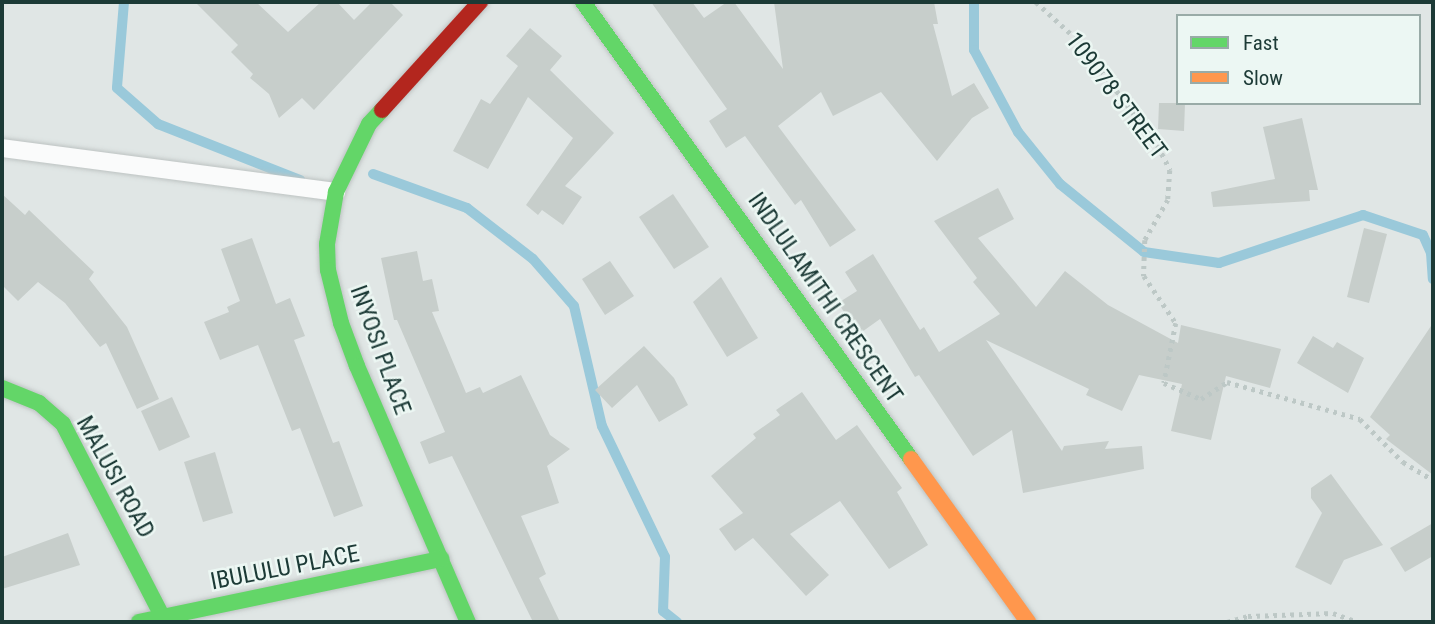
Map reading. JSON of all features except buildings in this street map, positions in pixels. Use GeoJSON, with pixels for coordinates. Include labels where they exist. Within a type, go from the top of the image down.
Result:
{"type":"FeatureCollection","features":[{"type":"Feature","properties":{"kind":"street","name":"INYOSI PLACE"},"geometry":{"type":"LineString","coordinates":[[468,622],[357,366],[341,323],[328,257],[336,192],[369,124],[480,2]]}},
{"type":"Feature","properties":{"kind":"street","name":"INDLULAMITHI CRESCENT"},"geometry":{"type":"LineString","coordinates":[[583,2],[657,101],[1028,622]]}},
{"type":"Feature","properties":{"kind":"street","name":"MALUSI ROAD"},"geometry":{"type":"LineString","coordinates":[[2,388],[13,390],[39,403],[63,424],[162,616]]}},
{"type":"Feature","properties":{"kind":"street","name":"IBULULU PLACE"},"geometry":{"type":"LineString","coordinates":[[139,622],[441,559]]}},
{"type":"Feature","properties":{"kind":"lane"},"geometry":{"type":"LineString","coordinates":[[2,148],[336,192]]}},
{"type":"Feature","properties":{"kind":"path","name":"109078 STREET"},"geometry":{"type":"LineString","coordinates":[[1036,2],[1081,43],[1158,146],[1170,170],[1168,200],[1145,240],[1144,276],[1176,323],[1164,383],[1201,399],[1227,382],[1360,419],[1403,462],[1433,480]]}},
{"type":"Feature","properties":{"kind":"path"},"geometry":{"type":"LineString","coordinates":[[1227,622],[1248,616],[1333,613],[1358,622]]}},
{"type":"Feature","properties":{"kind":"waterway"},"geometry":{"type":"LineString","coordinates":[[124,2],[117,88],[158,124],[300,180]]}},
{"type":"Feature","properties":{"kind":"waterway"},"geometry":{"type":"LineString","coordinates":[[974,2],[974,50],[1018,132],[1060,184],[1144,252],[1219,263],[1363,215],[1423,235],[1431,253],[1433,279]]}},
{"type":"Feature","properties":{"kind":"waterway"},"geometry":{"type":"LineString","coordinates":[[373,174],[467,208],[533,259],[574,306],[602,426],[665,557],[663,611],[677,622]]}},
{"type":"Feature","properties":{"kind":"traffic: fast"},"geometry":{"type":"LineString","coordinates":[[583,2],[911,459]]}},
{"type":"Feature","properties":{"kind":"traffic: fast"},"geometry":{"type":"LineString","coordinates":[[382,110],[369,124],[336,192],[327,244],[328,270],[341,323],[357,366],[468,622]]}},
{"type":"Feature","properties":{"kind":"traffic: fast"},"geometry":{"type":"LineString","coordinates":[[2,388],[39,403],[63,424],[162,616]]}},
{"type":"Feature","properties":{"kind":"traffic: fast"},"geometry":{"type":"LineString","coordinates":[[139,622],[441,559]]}},
{"type":"Feature","properties":{"kind":"traffic: slow"},"geometry":{"type":"LineString","coordinates":[[911,459],[1028,622]]}},
{"type":"Feature","properties":{"kind":"traffic: jam"},"geometry":{"type":"LineString","coordinates":[[382,110],[480,2]]}}]}
